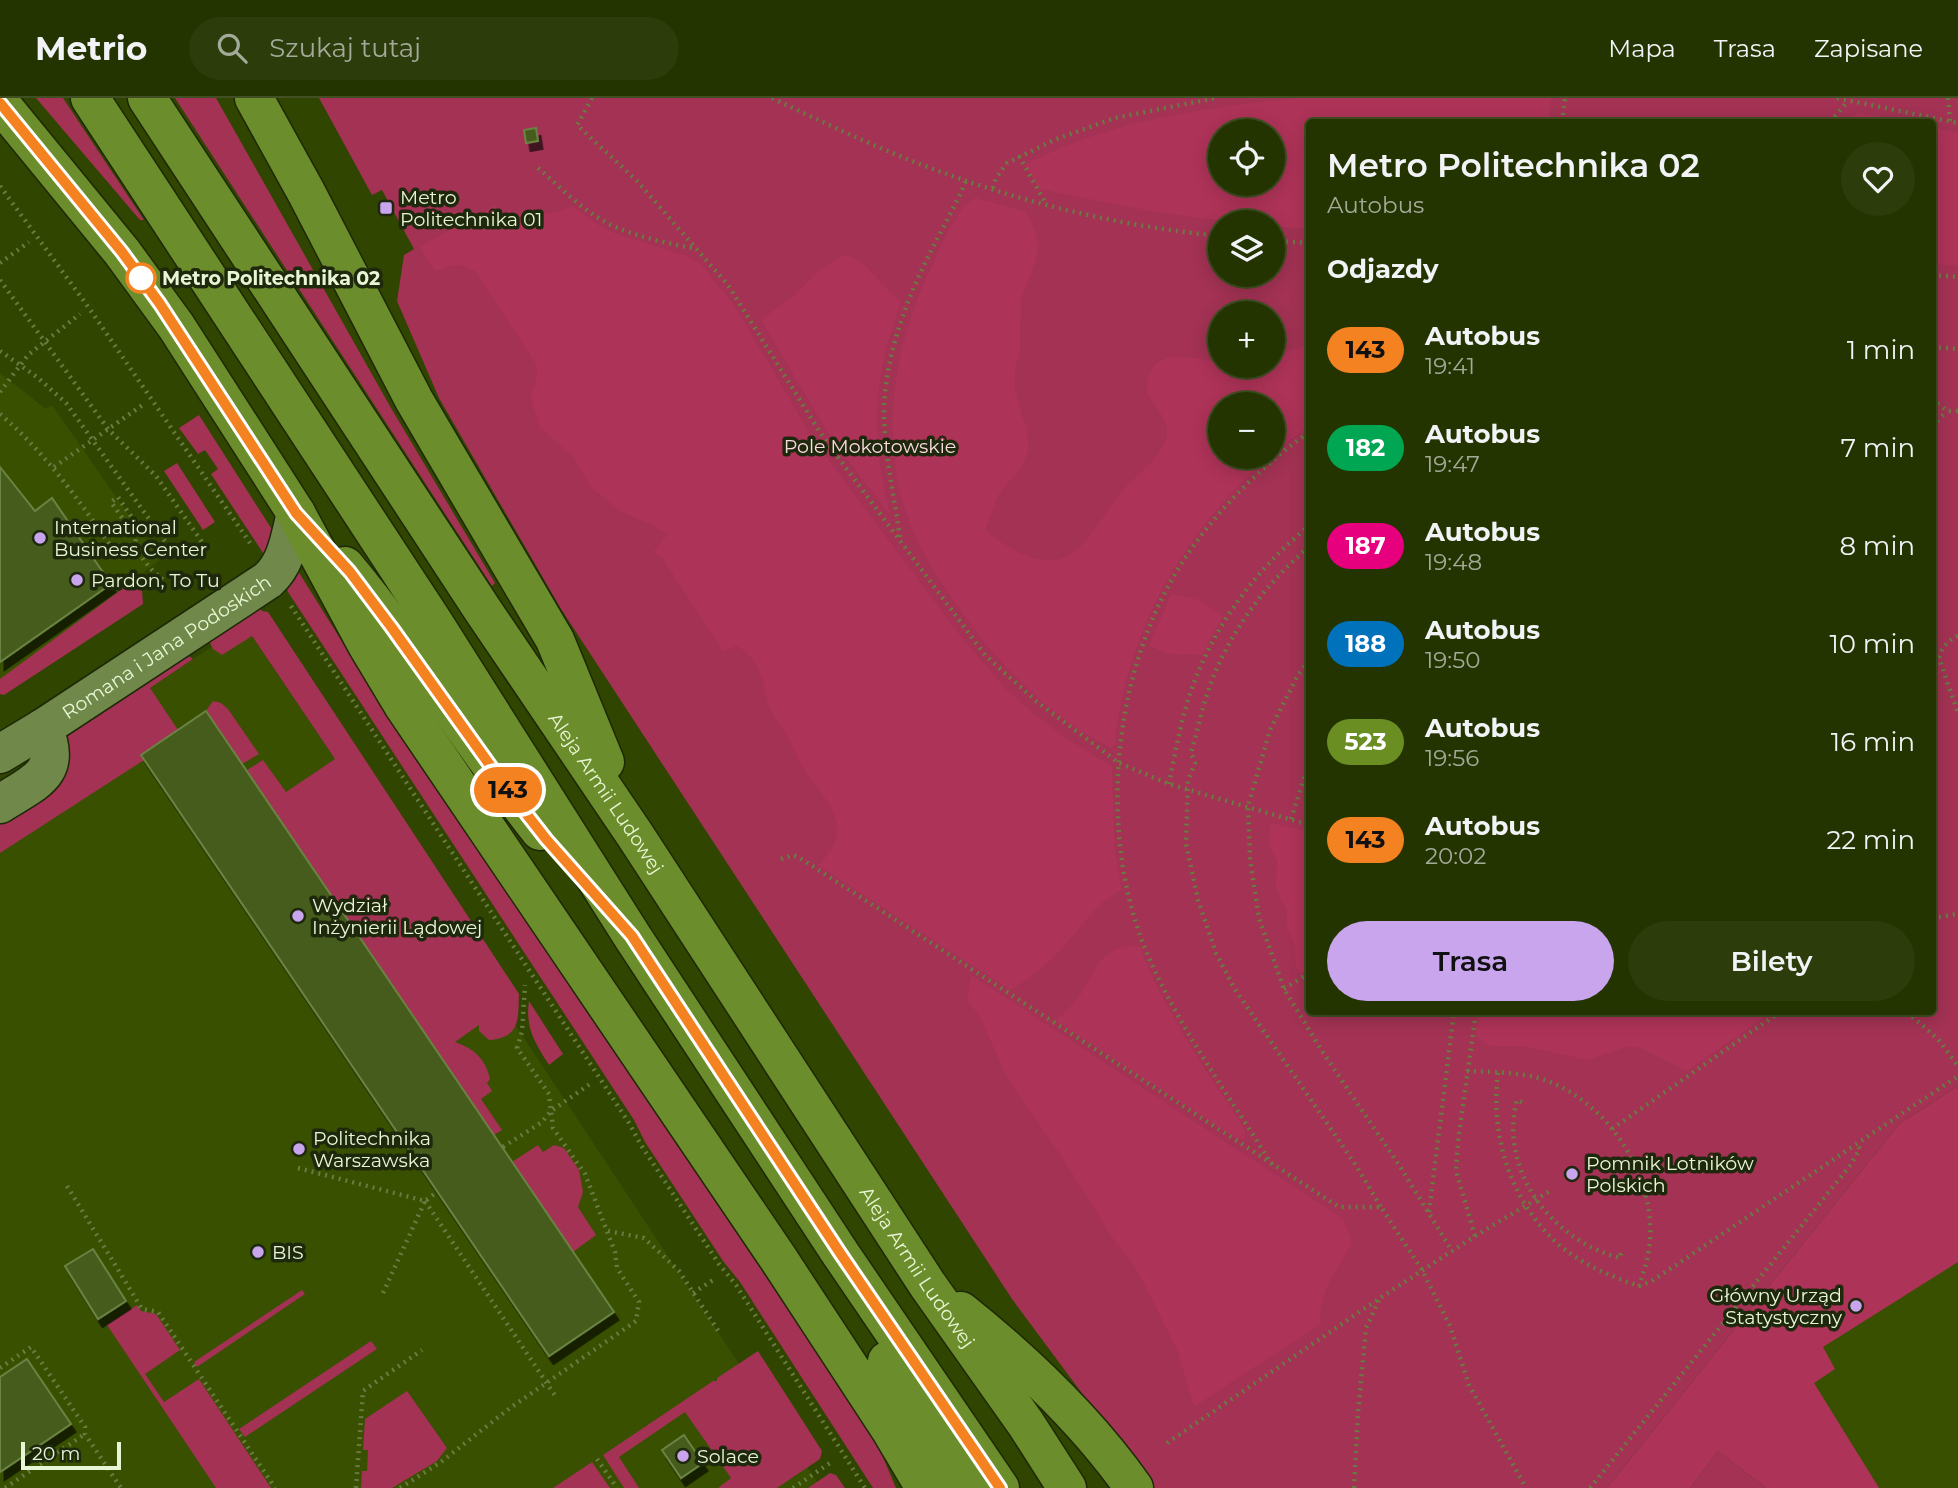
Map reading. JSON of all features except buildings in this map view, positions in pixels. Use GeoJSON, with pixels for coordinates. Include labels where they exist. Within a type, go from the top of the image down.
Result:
{"type":"FeatureCollection","features":[{"type":"Feature","properties":{"kind":"main road"},"geometry":{"type":"LineString","coordinates":[[90,98],[434,623],[632,936],[840,1253],[1000,1488]]}},
{"type":"Feature","properties":{"kind":"main road","name":"Aleja Armii Ludowej"},"geometry":{"type":"LineString","coordinates":[[147,98],[482,609],[635,835],[927,1284],[1026,1424],[1067,1488]]}},
{"type":"Feature","properties":{"kind":"main road"},"geometry":{"type":"LineString","coordinates":[[254,98],[414,400],[555,640],[635,835]]}},
{"type":"Feature","properties":{"kind":"main road"},"geometry":{"type":"LineString","coordinates":[[0,103],[122,252],[160,304],[296,513],[367,645],[403,705],[778,1258],[890,1429],[925,1488]]}},
{"type":"Feature","properties":{"kind":"main road"},"geometry":{"type":"LineString","coordinates":[[296,513],[350,572],[546,839],[632,936]]}},
{"type":"Feature","properties":{"kind":"main road"},"geometry":{"type":"LineString","coordinates":[[840,1253],[874,1336],[897,1381],[961,1488]]}},
{"type":"Feature","properties":{"kind":"main road"},"geometry":{"type":"LineString","coordinates":[[927,1284],[1014,1353],[1077,1417],[1134,1488]]}},
{"type":"Feature","properties":{"kind":"street","name":"Romana i Jana Podoskich"},"geometry":{"type":"LineString","coordinates":[[0,754],[272,577],[284,557],[296,513]]}},
{"type":"Feature","properties":{"kind":"street"},"geometry":{"type":"LineString","coordinates":[[0,804],[47,772],[52,758],[43,728]]}},
{"type":"Feature","properties":{"kind":"path"},"geometry":{"type":"LineString","coordinates":[[592,98],[578,125],[637,181],[728,285],[823,437],[985,655],[1036,701],[1119,763],[1169,784],[1306,824]]}},
{"type":"Feature","properties":{"kind":"path"},"geometry":{"type":"LineString","coordinates":[[772,98],[871,144],[966,181],[1047,205],[1208,234]]}},
{"type":"Feature","properties":{"kind":"path"},"geometry":{"type":"LineString","coordinates":[[993,188],[1000,170],[1019,156],[1079,130],[1115,118],[1215,98]]}},
{"type":"Feature","properties":{"kind":"path"},"geometry":{"type":"LineString","coordinates":[[1562,119],[1565,98]]}},
{"type":"Feature","properties":{"kind":"path"},"geometry":{"type":"LineString","coordinates":[[1837,98],[1958,123]]}},
{"type":"Feature","properties":{"kind":"path"},"geometry":{"type":"LineString","coordinates":[[1948,98],[1950,121]]}},
{"type":"Feature","properties":{"kind":"path"},"geometry":{"type":"LineString","coordinates":[[1833,119],[1849,100]]}},
{"type":"Feature","properties":{"kind":"path"},"geometry":{"type":"LineString","coordinates":[[1019,156],[1047,205]]}},
{"type":"Feature","properties":{"kind":"path"},"geometry":{"type":"LineString","coordinates":[[538,168],[579,204],[608,223],[659,242],[698,249]]}},
{"type":"Feature","properties":{"kind":"path"},"geometry":{"type":"LineString","coordinates":[[900,540],[886,455],[884,410],[887,383],[893,352],[911,295],[966,181]]}},
{"type":"Feature","properties":{"kind":"path"},"geometry":{"type":"LineString","coordinates":[[0,186],[89,308],[250,544]]}},
{"type":"Feature","properties":{"kind":"path"},"geometry":{"type":"LineString","coordinates":[[0,263],[29,242]]}},
{"type":"Feature","properties":{"kind":"path"},"geometry":{"type":"LineString","coordinates":[[1285,242],[1306,243]]}},
{"type":"Feature","properties":{"kind":"path"},"geometry":{"type":"LineString","coordinates":[[1936,275],[1958,277]]}},
{"type":"Feature","properties":{"kind":"path"},"geometry":{"type":"LineString","coordinates":[[0,279],[108,429],[149,467],[202,542]]}},
{"type":"Feature","properties":{"kind":"path"},"geometry":{"type":"LineString","coordinates":[[0,392],[44,341],[80,314]]}},
{"type":"Feature","properties":{"kind":"path"},"geometry":{"type":"LineString","coordinates":[[1936,347],[1958,349]]}},
{"type":"Feature","properties":{"kind":"path"},"geometry":{"type":"LineString","coordinates":[[0,351],[54,390],[94,439],[177,558]]}},
{"type":"Feature","properties":{"kind":"path"},"geometry":{"type":"LineString","coordinates":[[1936,402],[1947,411],[1958,411]]}},
{"type":"Feature","properties":{"kind":"path"},"geometry":{"type":"LineString","coordinates":[[54,467],[144,404]]}},
{"type":"Feature","properties":{"kind":"path"},"geometry":{"type":"LineString","coordinates":[[1936,422],[1947,411]]}},
{"type":"Feature","properties":{"kind":"path"},"geometry":{"type":"LineString","coordinates":[[0,414],[54,467],[119,558],[135,547]]}},
{"type":"Feature","properties":{"kind":"path"},"geometry":{"type":"LineString","coordinates":[[1274,1167],[1181,1020],[1145,950],[1125,883],[1117,799],[1126,698],[1162,601],[1185,558],[1210,524],[1243,488],[1306,435]]}},
{"type":"Feature","properties":{"kind":"path"},"geometry":{"type":"LineString","coordinates":[[154,526],[143,534],[118,498],[111,502],[136,538],[135,547],[151,570],[165,581]]}},
{"type":"Feature","properties":{"kind":"path"},"geometry":{"type":"LineString","coordinates":[[1169,784],[1180,729],[1196,676],[1213,640],[1253,580],[1306,529]]}},
{"type":"Feature","properties":{"kind":"path"},"geometry":{"type":"LineString","coordinates":[[1306,550],[1270,585],[1247,616],[1227,649],[1212,682],[1192,751],[1195,763],[1189,775],[1186,844],[1191,872],[1224,971],[1355,1164],[1422,1270],[1450,1326],[1469,1385],[1526,1488]]}},
{"type":"Feature","properties":{"kind":"path"},"geometry":{"type":"LineString","coordinates":[[286,599],[629,1123],[662,1178],[743,1296],[865,1488]]}},
{"type":"Feature","properties":{"kind":"path"},"geometry":{"type":"LineString","coordinates":[[1958,636],[1947,642],[1939,658],[1958,713]]}},
{"type":"Feature","properties":{"kind":"path"},"geometry":{"type":"LineString","coordinates":[[1306,665],[1270,730],[1248,806],[1250,859],[1259,918],[1284,989],[1452,1251]]}},
{"type":"Feature","properties":{"kind":"path"},"geometry":{"type":"LineString","coordinates":[[1291,819],[1306,772]]}},
{"type":"Feature","properties":{"kind":"path"},"geometry":{"type":"LineString","coordinates":[[781,859],[793,855],[800,858],[1339,1207],[1381,1207]]}},
{"type":"Feature","properties":{"kind":"path"},"geometry":{"type":"LineString","coordinates":[[1936,917],[1958,914]]}},
{"type":"Feature","properties":{"kind":"path"},"geometry":{"type":"LineString","coordinates":[[1284,989],[1306,975]]}},
{"type":"Feature","properties":{"kind":"path"},"geometry":{"type":"LineString","coordinates":[[400,1488],[441,1462],[546,1382],[636,1321],[639,1302],[617,1268],[615,1252],[585,1174],[553,1128],[549,1094],[517,1048],[522,1032],[525,985]]}},
{"type":"Feature","properties":{"kind":"path"},"geometry":{"type":"LineString","coordinates":[[1429,1213],[1454,1015]]}},
{"type":"Feature","properties":{"kind":"path"},"geometry":{"type":"LineString","coordinates":[[1475,1236],[1456,1171],[1476,1015]]}},
{"type":"Feature","properties":{"kind":"path"},"geometry":{"type":"LineString","coordinates":[[1612,1129],[1776,1015]]}},
{"type":"Feature","properties":{"kind":"path"},"geometry":{"type":"LineString","coordinates":[[1910,1015],[1938,1039],[1958,1066]]}},
{"type":"Feature","properties":{"kind":"path"},"geometry":{"type":"LineString","coordinates":[[1467,1071],[1528,1076],[1555,1084],[1586,1103],[1612,1129],[1638,1172],[1648,1206],[1650,1241],[1639,1286]]}},
{"type":"Feature","properties":{"kind":"path"},"geometry":{"type":"LineString","coordinates":[[1498,1073],[1497,1125],[1504,1160],[1520,1194],[1558,1243],[1592,1267],[1639,1286],[1652,1281],[1958,1076]]}},
{"type":"Feature","properties":{"kind":"path"},"geometry":{"type":"LineString","coordinates":[[503,1147],[542,1122],[551,1111],[590,1084]]}},
{"type":"Feature","properties":{"kind":"path"},"geometry":{"type":"LineString","coordinates":[[1522,1102],[1517,1101],[1515,1110],[1515,1150],[1528,1186],[1537,1200],[1565,1232],[1590,1248],[1620,1258],[1621,1253]]}},
{"type":"Feature","properties":{"kind":"path"},"geometry":{"type":"LineString","coordinates":[[1590,1488],[1849,1167],[1860,1149],[1857,1144]]}},
{"type":"Feature","properties":{"kind":"path"},"geometry":{"type":"LineString","coordinates":[[298,1168],[425,1201],[556,1397]]}},
{"type":"Feature","properties":{"kind":"path"},"geometry":{"type":"LineString","coordinates":[[67,1186],[124,1274],[142,1309],[158,1311],[174,1331],[266,1470],[275,1488]]}},
{"type":"Feature","properties":{"kind":"path"},"geometry":{"type":"LineString","coordinates":[[1167,1443],[1422,1270],[1550,1191]]}},
{"type":"Feature","properties":{"kind":"path"},"geometry":{"type":"LineString","coordinates":[[383,1293],[425,1201],[438,1192]]}},
{"type":"Feature","properties":{"kind":"path"},"geometry":{"type":"LineString","coordinates":[[607,1231],[644,1238],[679,1272],[719,1332]]}},
{"type":"Feature","properties":{"kind":"path"},"geometry":{"type":"LineString","coordinates":[[693,1293],[716,1278]]}},
{"type":"Feature","properties":{"kind":"path"},"geometry":{"type":"LineString","coordinates":[[1354,1488],[1366,1328],[1380,1298]]}},
{"type":"Feature","properties":{"kind":"path"},"geometry":{"type":"LineString","coordinates":[[0,1368],[31,1347],[85,1427],[85,1434],[121,1488]]}},
{"type":"Feature","properties":{"kind":"path"},"geometry":{"type":"LineString","coordinates":[[356,1488],[363,1391],[422,1350]]}},
{"type":"Feature","properties":{"kind":"path"},"geometry":{"type":"LineString","coordinates":[[5,1488],[85,1434]]}},
{"type":"Feature","properties":{"kind":"path"},"geometry":{"type":"LineString","coordinates":[[597,1459],[617,1488]]}},
{"type":"Feature","properties":{"kind":"path"},"geometry":{"type":"LineString","coordinates":[[793,1488],[834,1461]]}},
{"type":"Feature","properties":{"kind":"shaded area"},"geometry":{"type":"Polygon","coordinates":[[[0,373],[46,409],[52,405],[160,560],[0,681],[0,373]]]}},
{"type":"Feature","properties":{"kind":"shaded area","name":"Politechnika Warszawska"},"geometry":{"type":"Polygon","coordinates":[[[244,625],[516,1026],[821,1488],[0,1488],[0,816],[150,688],[244,625]]]}},
{"type":"Feature","properties":{"kind":"shaded area","name":"Główny Urząd Statystyczny"},"geometry":{"type":"Polygon","coordinates":[[[1958,1090],[1958,1488],[1607,1488],[1958,1090]]]}},
{"type":"Feature","properties":{"kind":"green space"},"geometry":{"type":"Polygon","coordinates":[[[36,98],[63,98],[144,220],[140,220],[36,98]]]}},
{"type":"Feature","properties":{"kind":"green space"},"geometry":{"type":"Polygon","coordinates":[[[175,98],[216,98],[391,408],[495,583],[492,586],[175,98]]]}},
{"type":"Feature","properties":{"kind":"green space","name":"Pole Mokotowskie"},"geometry":{"type":"Polygon","coordinates":[[[319,98],[1958,98],[1958,1090],[1956,1087],[1899,1124],[1607,1488],[1149,1488],[1012,1299],[561,609],[439,398],[397,301],[404,255],[414,249],[382,190],[372,195],[319,98]]]}},
{"type":"Feature","properties":{"kind":"green space"},"geometry":{"type":"Polygon","coordinates":[[[1296,98],[1551,98],[1548,119],[1306,119],[1306,229],[1285,227],[1285,210],[1208,210],[1208,218],[1162,213],[1054,192],[1038,188],[1025,165],[1089,137],[1157,118],[1296,98]]]}},
{"type":"Feature","properties":{"kind":"green space"},"geometry":{"type":"Polygon","coordinates":[[[1859,113],[1892,119],[1848,119],[1859,113]]]}},
{"type":"Feature","properties":{"kind":"green space"},"geometry":{"type":"Polygon","coordinates":[[[1936,128],[1958,133],[1958,266],[1936,264],[1936,128]]]}},
{"type":"Feature","properties":{"kind":"green space"},"geometry":{"type":"Polygon","coordinates":[[[976,198],[1026,212],[1037,236],[1038,250],[1021,299],[1020,349],[1015,371],[1015,391],[1029,447],[1024,463],[999,494],[985,530],[1021,553],[1042,560],[1063,558],[1072,554],[1088,538],[1123,490],[1156,456],[1165,441],[1166,426],[1147,393],[1149,377],[1161,360],[1182,357],[1208,360],[1208,378],[1285,378],[1285,352],[1306,346],[1306,428],[1285,444],[1285,392],[1208,392],[1208,469],[1256,469],[1211,516],[1164,586],[1131,663],[1115,744],[1111,748],[1072,725],[1036,696],[1019,681],[975,630],[930,564],[915,536],[900,490],[894,458],[893,425],[894,392],[900,360],[918,297],[950,228],[963,208],[976,198]]]}},
{"type":"Feature","properties":{"kind":"green space"},"geometry":{"type":"Polygon","coordinates":[[[495,205],[502,212],[528,214],[556,212],[572,206],[614,233],[686,256],[701,264],[734,305],[813,439],[962,638],[1005,688],[1033,713],[1112,767],[1115,850],[1122,890],[1099,906],[1058,952],[1027,979],[1010,990],[819,866],[836,838],[836,820],[829,804],[774,716],[754,661],[737,646],[723,651],[663,559],[653,552],[668,534],[622,512],[592,488],[575,459],[539,426],[530,394],[536,380],[536,364],[476,272],[456,265],[436,272],[420,247],[495,205]]]}},
{"type":"Feature","properties":{"kind":"green space"},"geometry":{"type":"Polygon","coordinates":[[[846,255],[862,263],[901,301],[885,357],[878,407],[879,458],[890,515],[831,438],[761,320],[823,268],[846,255]]]}},
{"type":"Feature","properties":{"kind":"green space"},"geometry":{"type":"Polygon","coordinates":[[[199,415],[274,533],[271,561],[211,474],[218,469],[205,450],[198,454],[179,428],[199,415]]]}},
{"type":"Feature","properties":{"kind":"green space"},"geometry":{"type":"Polygon","coordinates":[[[177,463],[215,522],[203,530],[164,471],[177,463]]]}},
{"type":"Feature","properties":{"kind":"green space"},"geometry":{"type":"Polygon","coordinates":[[[293,563],[404,741],[866,1425],[896,1488],[873,1488],[740,1282],[723,1261],[645,1142],[634,1120],[288,592],[284,581],[293,563]]]}},
{"type":"Feature","properties":{"kind":"green space"},"geometry":{"type":"Polygon","coordinates":[[[141,575],[143,604],[4,695],[0,694],[0,679],[141,575]]]}},
{"type":"Feature","properties":{"kind":"green space"},"geometry":{"type":"Polygon","coordinates":[[[1171,594],[1200,600],[1223,616],[1201,656],[1174,655],[1149,646],[1171,594]]]}},
{"type":"Feature","properties":{"kind":"green space"},"geometry":{"type":"Polygon","coordinates":[[[256,603],[262,611],[268,612],[519,994],[518,1019],[507,1035],[489,1040],[479,1031],[479,1025],[455,1042],[478,1055],[488,1072],[490,1079],[487,1083],[492,1091],[481,1099],[502,1130],[494,1135],[247,770],[263,760],[286,792],[335,759],[252,636],[222,655],[213,649],[209,641],[256,603]]]}},
{"type":"Feature","properties":{"kind":"green space"},"geometry":{"type":"Polygon","coordinates":[[[186,654],[193,659],[150,688],[178,730],[141,755],[144,760],[0,853],[0,813],[62,737],[186,654]]]}},
{"type":"Feature","properties":{"kind":"green space"},"geometry":{"type":"Polygon","coordinates":[[[213,701],[228,709],[259,754],[242,764],[206,711],[213,701]]]}},
{"type":"Feature","properties":{"kind":"green space"},"geometry":{"type":"Polygon","coordinates":[[[1270,823],[1306,830],[1306,970],[1300,974],[1296,966],[1295,945],[1287,926],[1287,910],[1276,886],[1277,860],[1269,847],[1270,823]]]}},
{"type":"Feature","properties":{"kind":"green space"},"geometry":{"type":"Polygon","coordinates":[[[1130,946],[1140,947],[1174,1017],[1243,1126],[1246,1133],[1244,1139],[1237,1139],[1056,1021],[1077,999],[1104,957],[1110,952],[1130,946]]]}},
{"type":"Feature","properties":{"kind":"green space"},"geometry":{"type":"Polygon","coordinates":[[[971,975],[1343,1219],[1352,1243],[1325,1291],[1320,1324],[1194,1407],[1178,1352],[1132,1262],[1112,1237],[1064,1160],[1006,1076],[980,1017],[967,1000],[971,975]]]}},
{"type":"Feature","properties":{"kind":"green space"},"geometry":{"type":"Polygon","coordinates":[[[529,1001],[563,1054],[549,1065],[535,1042],[530,1027],[529,1001]]]}},
{"type":"Feature","properties":{"kind":"green space"},"geometry":{"type":"Polygon","coordinates":[[[1480,1015],[1767,1015],[1687,1071],[1640,1048],[1630,1046],[1587,1060],[1523,1046],[1490,1046],[1475,1035],[1480,1015]]]}},
{"type":"Feature","properties":{"kind":"green space","name":"Główny Urząd Statystyczny"},"geometry":{"type":"Polygon","coordinates":[[[1956,1087],[1958,1262],[1823,1347],[1835,1369],[1814,1383],[1879,1488],[1766,1488],[1718,1451],[1690,1488],[1607,1488],[1899,1124],[1956,1087]]]}},
{"type":"Feature","properties":{"kind":"green space"},"geometry":{"type":"Polygon","coordinates":[[[538,1145],[543,1152],[554,1145],[564,1148],[579,1170],[583,1192],[578,1207],[596,1235],[573,1252],[512,1162],[538,1145]]]}},
{"type":"Feature","properties":{"kind":"green space"},"geometry":{"type":"Polygon","coordinates":[[[302,1290],[305,1294],[197,1367],[194,1362],[302,1290]]]}},
{"type":"Feature","properties":{"kind":"green space"},"geometry":{"type":"Polygon","coordinates":[[[137,1305],[141,1311],[156,1314],[180,1350],[145,1374],[164,1402],[199,1379],[271,1488],[216,1488],[107,1325],[137,1305]]]}},
{"type":"Feature","properties":{"kind":"green space"},"geometry":{"type":"Polygon","coordinates":[[[371,1341],[377,1349],[245,1437],[239,1429],[371,1341]]]}},
{"type":"Feature","properties":{"kind":"green space"},"geometry":{"type":"Polygon","coordinates":[[[758,1351],[822,1451],[820,1459],[777,1488],[718,1488],[731,1478],[685,1412],[619,1457],[639,1488],[624,1488],[603,1455],[758,1351]]]}},
{"type":"Feature","properties":{"kind":"green space"},"geometry":{"type":"Polygon","coordinates":[[[407,1391],[447,1448],[437,1461],[392,1488],[361,1488],[362,1471],[367,1471],[368,1450],[363,1450],[365,1419],[407,1391]]]}},
{"type":"Feature","properties":{"kind":"green space"},"geometry":{"type":"Polygon","coordinates":[[[1718,1451],[1766,1488],[1690,1488],[1718,1451]]]}},
{"type":"Feature","properties":{"kind":"green space"},"geometry":{"type":"Polygon","coordinates":[[[592,1462],[610,1488],[553,1488],[592,1462]]]}},
{"type":"Feature","properties":{"kind":"green space"},"geometry":{"type":"Polygon","coordinates":[[[830,1473],[836,1475],[845,1488],[808,1488],[830,1473]]]}},
{"type":"Feature","properties":{"kind":"bus line","name":"143"},"geometry":{"type":"LineString","coordinates":[[0,103],[122,252],[176,326],[296,513],[350,572],[546,839],[632,936],[840,1253],[1000,1488]]}},
{"type":"Feature","properties":{"kind":"place","name":"Metro Politechnika 01"},"geometry":{"type":"Point","coordinates":[386,208]}},
{"type":"Feature","properties":{"kind":"place","name":"Metro Politechnika 02"},"geometry":{"type":"Point","coordinates":[141,278]}},
{"type":"Feature","properties":{"kind":"place","name":"International Business Center"},"geometry":{"type":"Point","coordinates":[40,538]}},
{"type":"Feature","properties":{"kind":"place","name":"Pardon, To Tu"},"geometry":{"type":"Point","coordinates":[77,580]}},
{"type":"Feature","properties":{"kind":"place","name":"Wydział Inżynierii Lądowej"},"geometry":{"type":"Point","coordinates":[298,916]}},
{"type":"Feature","properties":{"kind":"place","name":"Politechnika Warszawska"},"geometry":{"type":"Point","coordinates":[299,1149]}},
{"type":"Feature","properties":{"kind":"place","name":"Pomnik Lotników Polskich"},"geometry":{"type":"Point","coordinates":[1572,1174]}},
{"type":"Feature","properties":{"kind":"place","name":"BIS"},"geometry":{"type":"Point","coordinates":[258,1252]}},
{"type":"Feature","properties":{"kind":"place","name":"Główny Urząd Statystyczny"},"geometry":{"type":"Point","coordinates":[1856,1306]}},
{"type":"Feature","properties":{"kind":"place","name":"Solace"},"geometry":{"type":"Point","coordinates":[683,1456]}}]}
